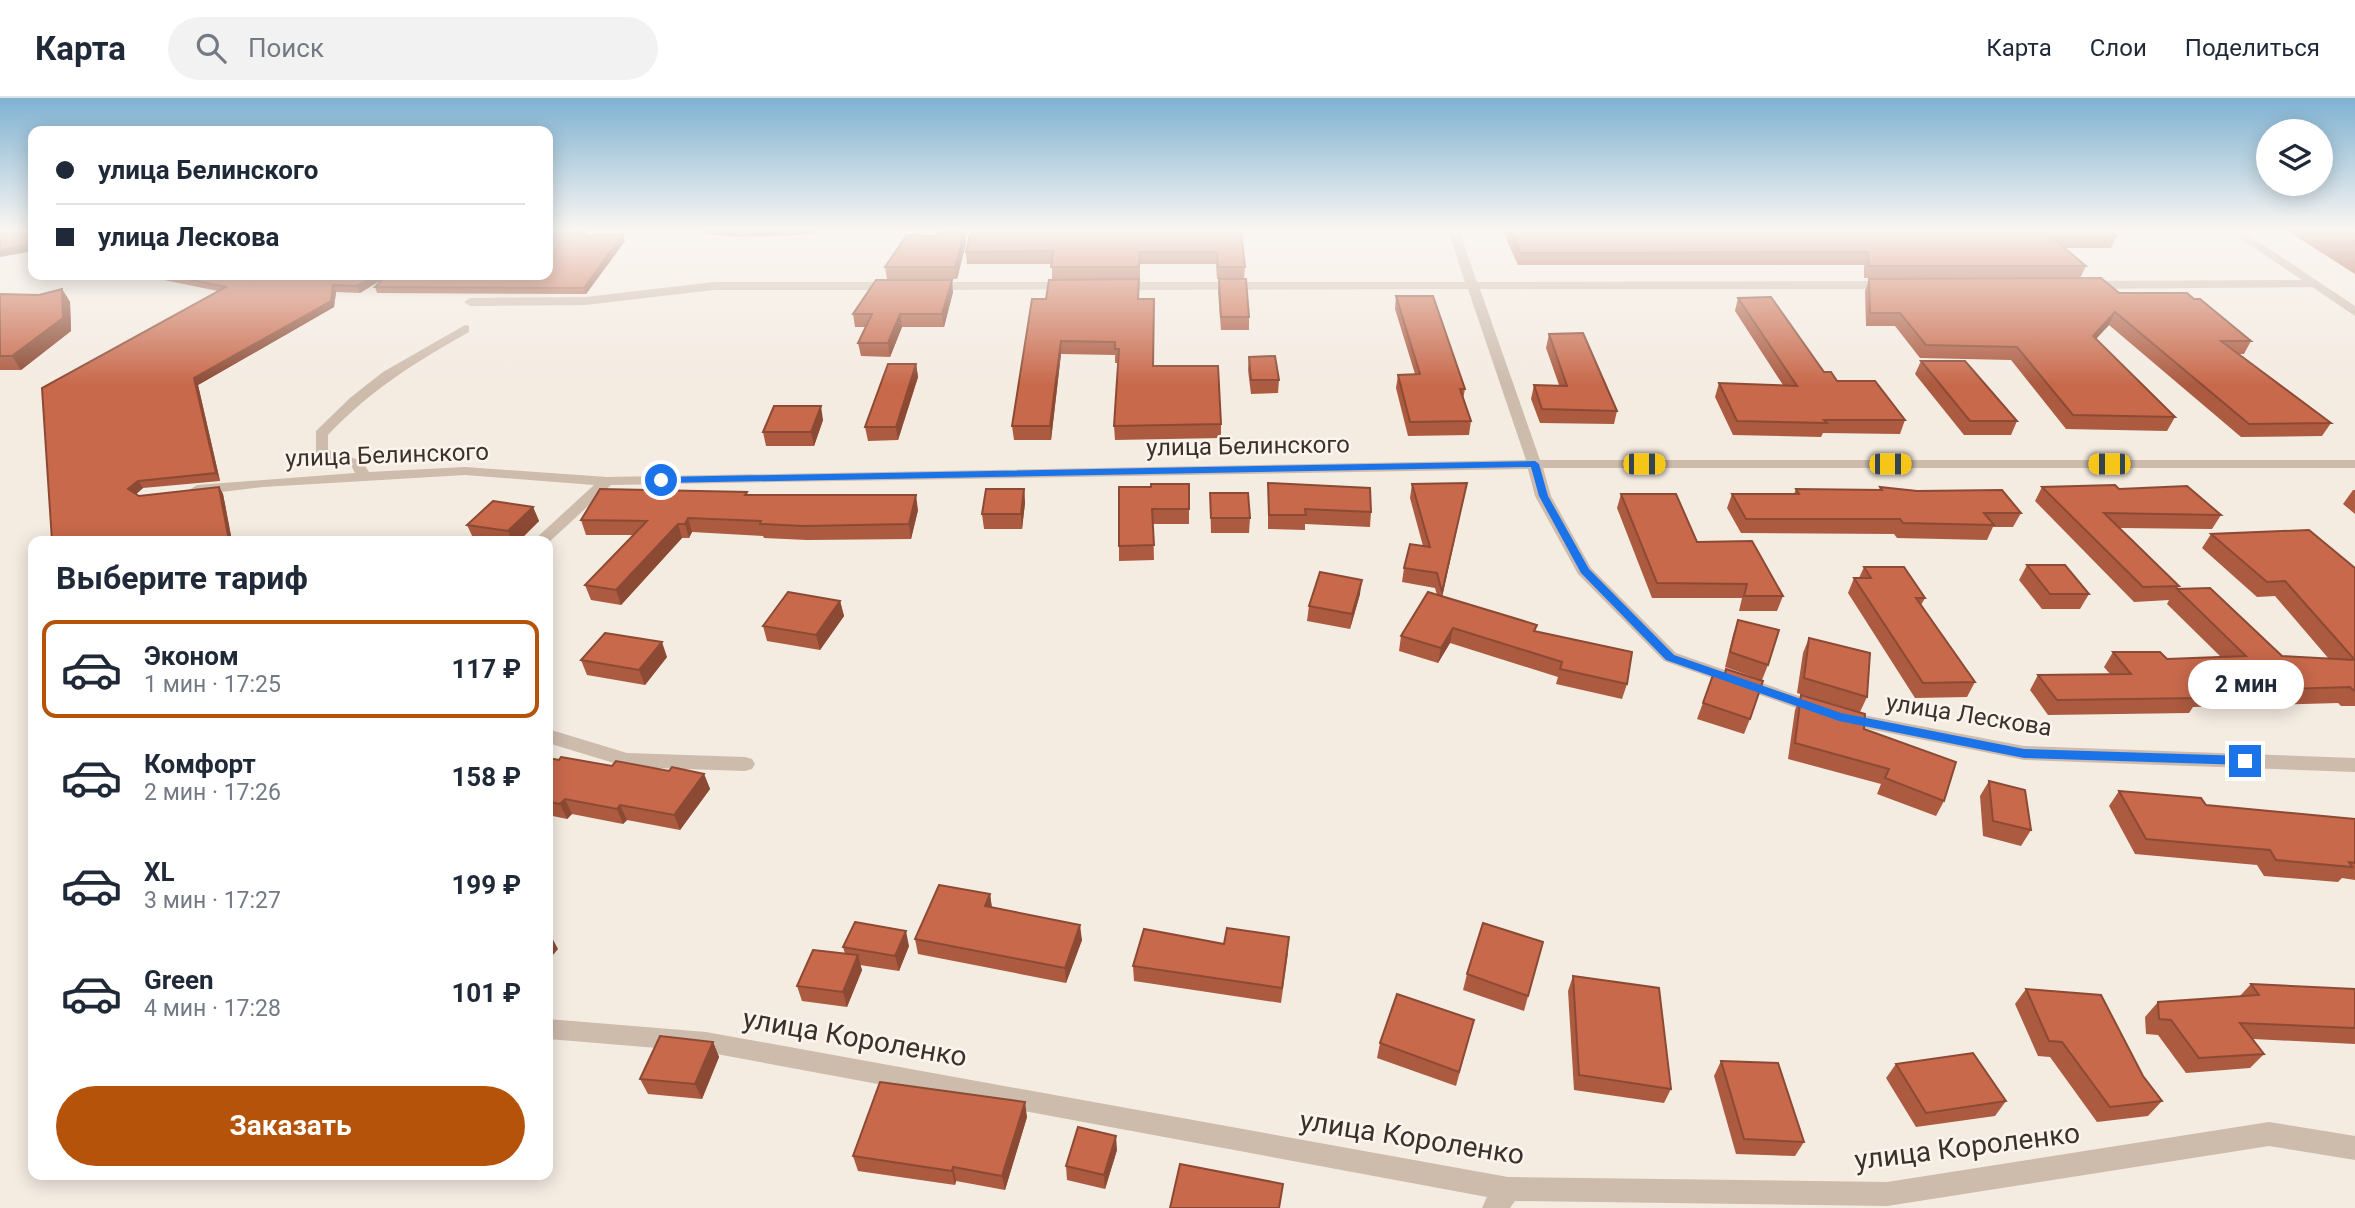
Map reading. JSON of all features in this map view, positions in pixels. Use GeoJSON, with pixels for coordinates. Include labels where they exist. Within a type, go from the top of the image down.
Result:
{"type":"FeatureCollection","features":[{"type":"Feature","properties":{"kind":"street"},"geometry":{"type":"LineString","coordinates":[[1473,282],[1535,464]]}},
{"type":"Feature","properties":{"kind":"street"},"geometry":{"type":"LineString","coordinates":[[2311,282],[2355,312]]}},
{"type":"Feature","properties":{"kind":"street"},"geometry":{"type":"LineString","coordinates":[[2076,285],[2314,284]]}},
{"type":"Feature","properties":{"kind":"street"},"geometry":{"type":"LineString","coordinates":[[1101,286],[1908,285]]}},
{"type":"Feature","properties":{"kind":"street"},"geometry":{"type":"LineString","coordinates":[[470,302],[585,301],[714,286],[908,286]]}},
{"type":"Feature","properties":{"kind":"street"},"geometry":{"type":"LineString","coordinates":[[922,286],[1087,286]]}},
{"type":"Feature","properties":{"kind":"street"},"geometry":{"type":"LineString","coordinates":[[365,477],[357,464],[321,452],[321,434],[347,404],[386,373],[465,329]]}},
{"type":"Feature","properties":{"kind":"street","name":"улица Белинского"},"geometry":{"type":"LineString","coordinates":[[183,492],[263,483],[466,471],[607,481],[1535,464],[2355,464]]}},
{"type":"Feature","properties":{"kind":"street","name":"улица Лескова"},"geometry":{"type":"LineString","coordinates":[[1535,464],[1544,496],[1584,570],[1670,657],[1839,717],[2024,753],[2355,765]]}},
{"type":"Feature","properties":{"kind":"street"},"geometry":{"type":"LineString","coordinates":[[546,536],[607,481]]}},
{"type":"Feature","properties":{"kind":"street"},"geometry":{"type":"LineString","coordinates":[[553,738],[627,760],[745,764]]}},
{"type":"Feature","properties":{"kind":"street","name":"улица Короленко"},"geometry":{"type":"LineString","coordinates":[[553,1029],[706,1042],[1502,1198],[1887,1194],[2269,1134],[2355,1148]]}},
{"type":"Feature","properties":{"kind":"building"},"geometry":{"type":"Polygon","coordinates":[[[200,282],[365,282],[357,286],[333,285],[331,301],[194,378],[216,473],[138,481],[128,489],[139,496],[219,487],[228,536],[52,536],[42,388],[226,287],[200,282]]]}},
{"type":"Feature","properties":{"kind":"building"},"geometry":{"type":"Polygon","coordinates":[[[380,282],[588,282],[584,288],[375,287],[380,282]]]}},
{"type":"Feature","properties":{"kind":"building"},"geometry":{"type":"Polygon","coordinates":[[[875,282],[951,282],[942,314],[900,314],[888,343],[858,343],[872,314],[853,314],[875,282]]]}},
{"type":"Feature","properties":{"kind":"building"},"geometry":{"type":"Polygon","coordinates":[[[1049,282],[1139,282],[1138,299],[1154,299],[1153,366],[1218,366],[1221,424],[1114,426],[1119,349],[1115,349],[1115,342],[1061,341],[1050,426],[1012,426],[1032,299],[1046,299],[1049,282]]]}},
{"type":"Feature","properties":{"kind":"building"},"geometry":{"type":"Polygon","coordinates":[[[1219,282],[1246,282],[1249,317],[1221,317],[1219,282]]]}},
{"type":"Feature","properties":{"kind":"building"},"geometry":{"type":"Polygon","coordinates":[[[1869,282],[2106,282],[2119,293],[2187,293],[2194,299],[2200,299],[2251,341],[2221,341],[2331,423],[2249,424],[2115,312],[2093,336],[2175,417],[2073,415],[2017,347],[1926,345],[1900,313],[1870,313],[1869,282]]]}},
{"type":"Feature","properties":{"kind":"building"},"geometry":{"type":"Polygon","coordinates":[[[62,289],[63,318],[12,356],[0,356],[0,294],[39,295],[62,289]]]}},
{"type":"Feature","properties":{"kind":"building"},"geometry":{"type":"Polygon","coordinates":[[[1396,296],[1433,296],[1465,389],[1460,389],[1471,421],[1410,422],[1398,375],[1420,374],[1396,296]]]}},
{"type":"Feature","properties":{"kind":"building"},"geometry":{"type":"Polygon","coordinates":[[[1771,297],[1824,372],[1831,372],[1837,381],[1875,381],[1905,420],[1824,420],[1827,423],[1737,421],[1719,383],[1797,386],[1738,298],[1771,297]]]}},
{"type":"Feature","properties":{"kind":"building"},"geometry":{"type":"Polygon","coordinates":[[[1583,333],[1617,411],[1542,409],[1534,385],[1567,386],[1549,334],[1583,333]]]}},
{"type":"Feature","properties":{"kind":"building"},"geometry":{"type":"Polygon","coordinates":[[[1275,356],[1279,380],[1251,380],[1249,357],[1275,356]]]}},
{"type":"Feature","properties":{"kind":"building"},"geometry":{"type":"Polygon","coordinates":[[[1921,361],[1965,361],[2017,421],[1970,421],[1921,361]]]}},
{"type":"Feature","properties":{"kind":"building"},"geometry":{"type":"Polygon","coordinates":[[[888,364],[916,364],[896,427],[865,427],[888,364]]]}},
{"type":"Feature","properties":{"kind":"building"},"geometry":{"type":"Polygon","coordinates":[[[774,406],[821,406],[811,432],[763,432],[774,406]]]}},
{"type":"Feature","properties":{"kind":"building"},"geometry":{"type":"Polygon","coordinates":[[[1268,483],[1370,488],[1371,512],[1305,509],[1306,515],[1269,515],[1268,483]]]}},
{"type":"Feature","properties":{"kind":"building"},"geometry":{"type":"Polygon","coordinates":[[[1467,483],[1442,592],[1437,573],[1404,568],[1410,544],[1430,547],[1412,484],[1467,483]]]}},
{"type":"Feature","properties":{"kind":"building"},"geometry":{"type":"Polygon","coordinates":[[[1151,484],[1189,484],[1189,509],[1152,509],[1154,545],[1119,546],[1119,487],[1151,487],[1151,484]]]}},
{"type":"Feature","properties":{"kind":"building"},"geometry":{"type":"Polygon","coordinates":[[[2115,485],[2119,489],[2187,486],[2221,515],[2104,513],[2179,586],[2143,587],[2042,487],[2115,485]]]}},
{"type":"Feature","properties":{"kind":"building"},"geometry":{"type":"Polygon","coordinates":[[[1880,487],[1917,491],[2002,490],[2021,513],[1984,513],[1994,525],[1903,523],[1900,519],[1746,519],[1732,494],[1799,494],[1796,489],[1882,490],[1880,487]]]}},
{"type":"Feature","properties":{"kind":"building"},"geometry":{"type":"Polygon","coordinates":[[[600,489],[747,492],[745,495],[916,495],[909,524],[804,526],[688,518],[685,524],[678,524],[616,590],[585,585],[647,521],[581,520],[600,489]]]}},
{"type":"Feature","properties":{"kind":"building"},"geometry":{"type":"Polygon","coordinates":[[[986,489],[1024,489],[1021,514],[982,514],[986,489]]]}},
{"type":"Feature","properties":{"kind":"building"},"geometry":{"type":"Polygon","coordinates":[[[1210,493],[1248,493],[1250,518],[1211,518],[1210,493]]]}},
{"type":"Feature","properties":{"kind":"building"},"geometry":{"type":"Polygon","coordinates":[[[1621,494],[1676,494],[1697,542],[1752,541],[1783,596],[1744,596],[1747,584],[1657,583],[1621,494]]]}},
{"type":"Feature","properties":{"kind":"building"},"geometry":{"type":"Polygon","coordinates":[[[493,501],[533,507],[508,531],[467,525],[493,501]]]}},
{"type":"Feature","properties":{"kind":"building"},"geometry":{"type":"Polygon","coordinates":[[[2309,530],[2355,568],[2355,660],[2285,581],[2267,582],[2211,534],[2309,530]]]}},
{"type":"Feature","properties":{"kind":"building"},"geometry":{"type":"Polygon","coordinates":[[[2027,565],[2065,565],[2089,594],[2050,594],[2027,565]]]}},
{"type":"Feature","properties":{"kind":"building"},"geometry":{"type":"Polygon","coordinates":[[[1864,567],[1904,567],[1925,598],[1916,598],[1975,682],[1923,683],[1854,578],[1871,578],[1864,567]]]}},
{"type":"Feature","properties":{"kind":"building"},"geometry":{"type":"Polygon","coordinates":[[[1320,572],[1362,580],[1352,614],[1309,606],[1320,572]]]}},
{"type":"Feature","properties":{"kind":"building"},"geometry":{"type":"Polygon","coordinates":[[[2210,588],[2282,656],[2355,660],[2355,691],[2350,687],[2195,692],[2200,698],[2057,700],[2038,675],[2131,674],[2113,652],[2160,652],[2167,659],[2246,656],[2177,589],[2210,588]]]}},
{"type":"Feature","properties":{"kind":"building"},"geometry":{"type":"Polygon","coordinates":[[[788,592],[840,601],[816,635],[763,626],[788,592]]]}},
{"type":"Feature","properties":{"kind":"building"},"geometry":{"type":"Polygon","coordinates":[[[1428,592],[1537,625],[1534,631],[1632,652],[1627,684],[1560,669],[1562,662],[1453,628],[1441,648],[1401,636],[1428,592]]]}},
{"type":"Feature","properties":{"kind":"building"},"geometry":{"type":"Polygon","coordinates":[[[1738,620],[1779,630],[1768,665],[1730,652],[1738,620]]]}},
{"type":"Feature","properties":{"kind":"building"},"geometry":{"type":"Polygon","coordinates":[[[605,633],[662,642],[639,670],[581,660],[605,633]]]}},
{"type":"Feature","properties":{"kind":"building"},"geometry":{"type":"Polygon","coordinates":[[[1809,638],[1870,653],[1867,697],[1804,678],[1809,638]]]}},
{"type":"Feature","properties":{"kind":"building"},"geometry":{"type":"Polygon","coordinates":[[[1726,669],[1763,681],[1750,719],[1703,703],[1713,675],[1724,678],[1726,669]]]}},
{"type":"Feature","properties":{"kind":"building"},"geometry":{"type":"Polygon","coordinates":[[[1801,695],[1865,714],[1864,729],[1956,762],[1944,801],[1885,778],[1889,769],[1795,743],[1801,695]]]}},
{"type":"Feature","properties":{"kind":"building"},"geometry":{"type":"Polygon","coordinates":[[[561,757],[612,766],[616,761],[669,771],[672,767],[704,774],[674,815],[620,805],[617,809],[565,799],[560,804],[553,803],[553,759],[559,760],[561,757]]]}},
{"type":"Feature","properties":{"kind":"building"},"geometry":{"type":"Polygon","coordinates":[[[1989,781],[2025,790],[2031,830],[1993,821],[1989,781]]]}},
{"type":"Feature","properties":{"kind":"building"},"geometry":{"type":"Polygon","coordinates":[[[2119,791],[2201,798],[2206,805],[2355,819],[2355,863],[2349,862],[2352,867],[2276,860],[2270,850],[2146,839],[2119,791]]]}},
{"type":"Feature","properties":{"kind":"building"},"geometry":{"type":"Polygon","coordinates":[[[939,885],[990,894],[985,906],[1080,925],[1065,968],[915,939],[939,885]]]}},
{"type":"Feature","properties":{"kind":"building"},"geometry":{"type":"Polygon","coordinates":[[[855,922],[906,931],[895,956],[843,947],[855,922]]]}},
{"type":"Feature","properties":{"kind":"building"},"geometry":{"type":"Polygon","coordinates":[[[1483,923],[1543,942],[1528,996],[1467,974],[1483,923]]]}},
{"type":"Feature","properties":{"kind":"building"},"geometry":{"type":"Polygon","coordinates":[[[1227,928],[1289,937],[1282,988],[1133,966],[1144,929],[1224,944],[1227,928]]]}},
{"type":"Feature","properties":{"kind":"building"},"geometry":{"type":"Polygon","coordinates":[[[813,950],[858,955],[843,992],[797,986],[813,950]]]}},
{"type":"Feature","properties":{"kind":"building"},"geometry":{"type":"Polygon","coordinates":[[[1573,976],[1659,988],[1671,1089],[1579,1075],[1573,976]]]}},
{"type":"Feature","properties":{"kind":"building"},"geometry":{"type":"Polygon","coordinates":[[[2251,984],[2355,989],[2355,1028],[2240,1023],[2264,1054],[2199,1058],[2171,1020],[2159,1019],[2158,1002],[2259,995],[2251,984]]]}},
{"type":"Feature","properties":{"kind":"building"},"geometry":{"type":"Polygon","coordinates":[[[2026,989],[2101,995],[2143,1076],[2162,1101],[2110,1107],[2062,1042],[2049,1041],[2026,989]]]}},
{"type":"Feature","properties":{"kind":"building"},"geometry":{"type":"Polygon","coordinates":[[[1397,994],[1474,1020],[1459,1072],[1380,1043],[1397,994]]]}},
{"type":"Feature","properties":{"kind":"building"},"geometry":{"type":"Polygon","coordinates":[[[660,1036],[713,1042],[695,1084],[640,1079],[660,1036]]]}},
{"type":"Feature","properties":{"kind":"building"},"geometry":{"type":"Polygon","coordinates":[[[1973,1053],[2006,1101],[1926,1113],[1896,1064],[1973,1053]]]}},
{"type":"Feature","properties":{"kind":"building"},"geometry":{"type":"Polygon","coordinates":[[[1721,1061],[1778,1063],[1804,1142],[1744,1139],[1721,1061]]]}},
{"type":"Feature","properties":{"kind":"building"},"geometry":{"type":"Polygon","coordinates":[[[880,1082],[1025,1102],[1002,1176],[953,1167],[952,1171],[853,1156],[880,1082]]]}},
{"type":"Feature","properties":{"kind":"building"},"geometry":{"type":"Polygon","coordinates":[[[1078,1127],[1116,1136],[1104,1175],[1066,1166],[1078,1127]]]}},
{"type":"Feature","properties":{"kind":"building"},"geometry":{"type":"Polygon","coordinates":[[[1180,1164],[1283,1184],[1279,1208],[1170,1208],[1180,1164]]]}},
{"type":"Feature","properties":{"kind":"route"},"geometry":{"type":"LineString","coordinates":[[661,480],[1535,464],[1544,496],[1584,570],[1670,657],[1839,717],[2024,753],[2245,761]]}}]}
